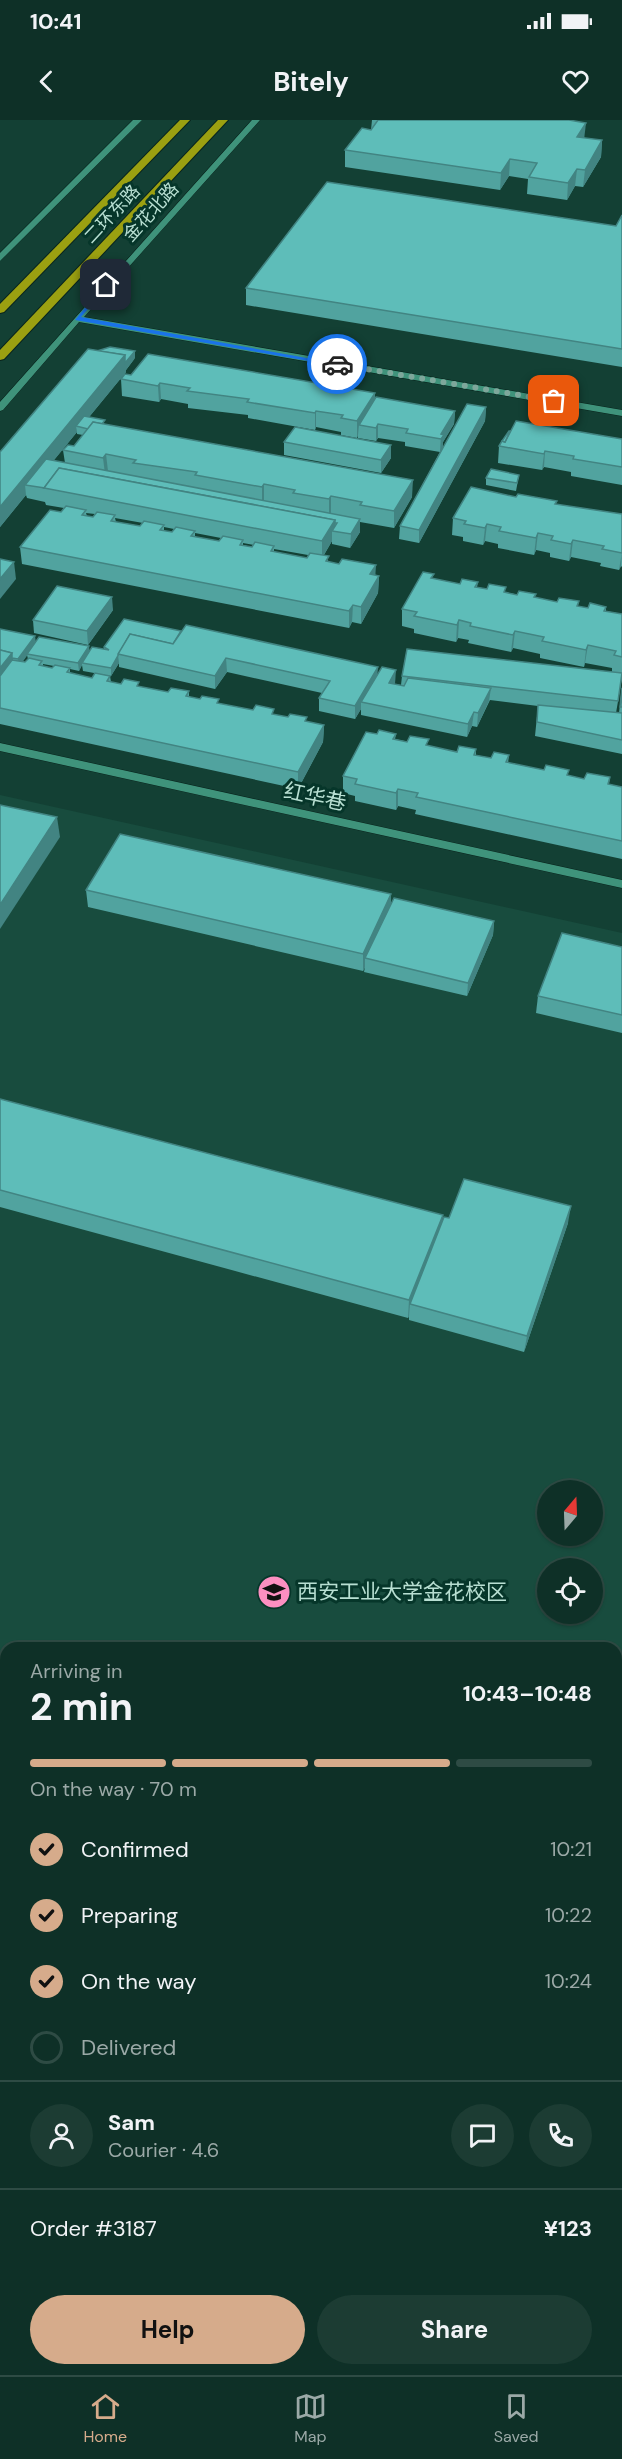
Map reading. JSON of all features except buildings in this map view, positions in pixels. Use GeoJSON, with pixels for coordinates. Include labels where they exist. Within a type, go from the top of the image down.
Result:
{"type":"FeatureCollection","features":[{"type":"Feature","properties":{"kind":"highway","name":"二环东路"},"geometry":{"type":"LineString","coordinates":[[0,310],[185,120]]}},
{"type":"Feature","properties":{"kind":"highway","name":"二环东路"},"geometry":{"type":"LineString","coordinates":[[0,357],[223,120]]}},
{"type":"Feature","properties":{"kind":"main road"},"geometry":{"type":"LineString","coordinates":[[0,258],[138,120]]}},
{"type":"Feature","properties":{"kind":"main road","name":"金花北路"},"geometry":{"type":"LineString","coordinates":[[0,408],[77,318],[256,120]]}},
{"type":"Feature","properties":{"kind":"main road"},"geometry":{"type":"LineString","coordinates":[[77,318],[622,413]]}},
{"type":"Feature","properties":{"kind":"main road","name":"红华巷"},"geometry":{"type":"LineString","coordinates":[[0,747],[622,884]]}},
{"type":"Feature","properties":{"kind":"shaded area","name":"西安工业大学金花校区"},"geometry":{"type":"Polygon","coordinates":[[[0,795],[622,933],[622,1642],[0,1642],[0,795]]]}},
{"type":"Feature","properties":{"kind":"way so far"},"geometry":{"type":"LineString","coordinates":[[337,364],[554,401]]}},
{"type":"Feature","properties":{"kind":"place","name":"西安工业大学金花校区"},"geometry":{"type":"Point","coordinates":[274,1592]}},
{"type":"Feature","properties":{"kind":"route"},"geometry":{"type":"LineString","coordinates":[[106,285],[77,318],[337,364]]}}]}
